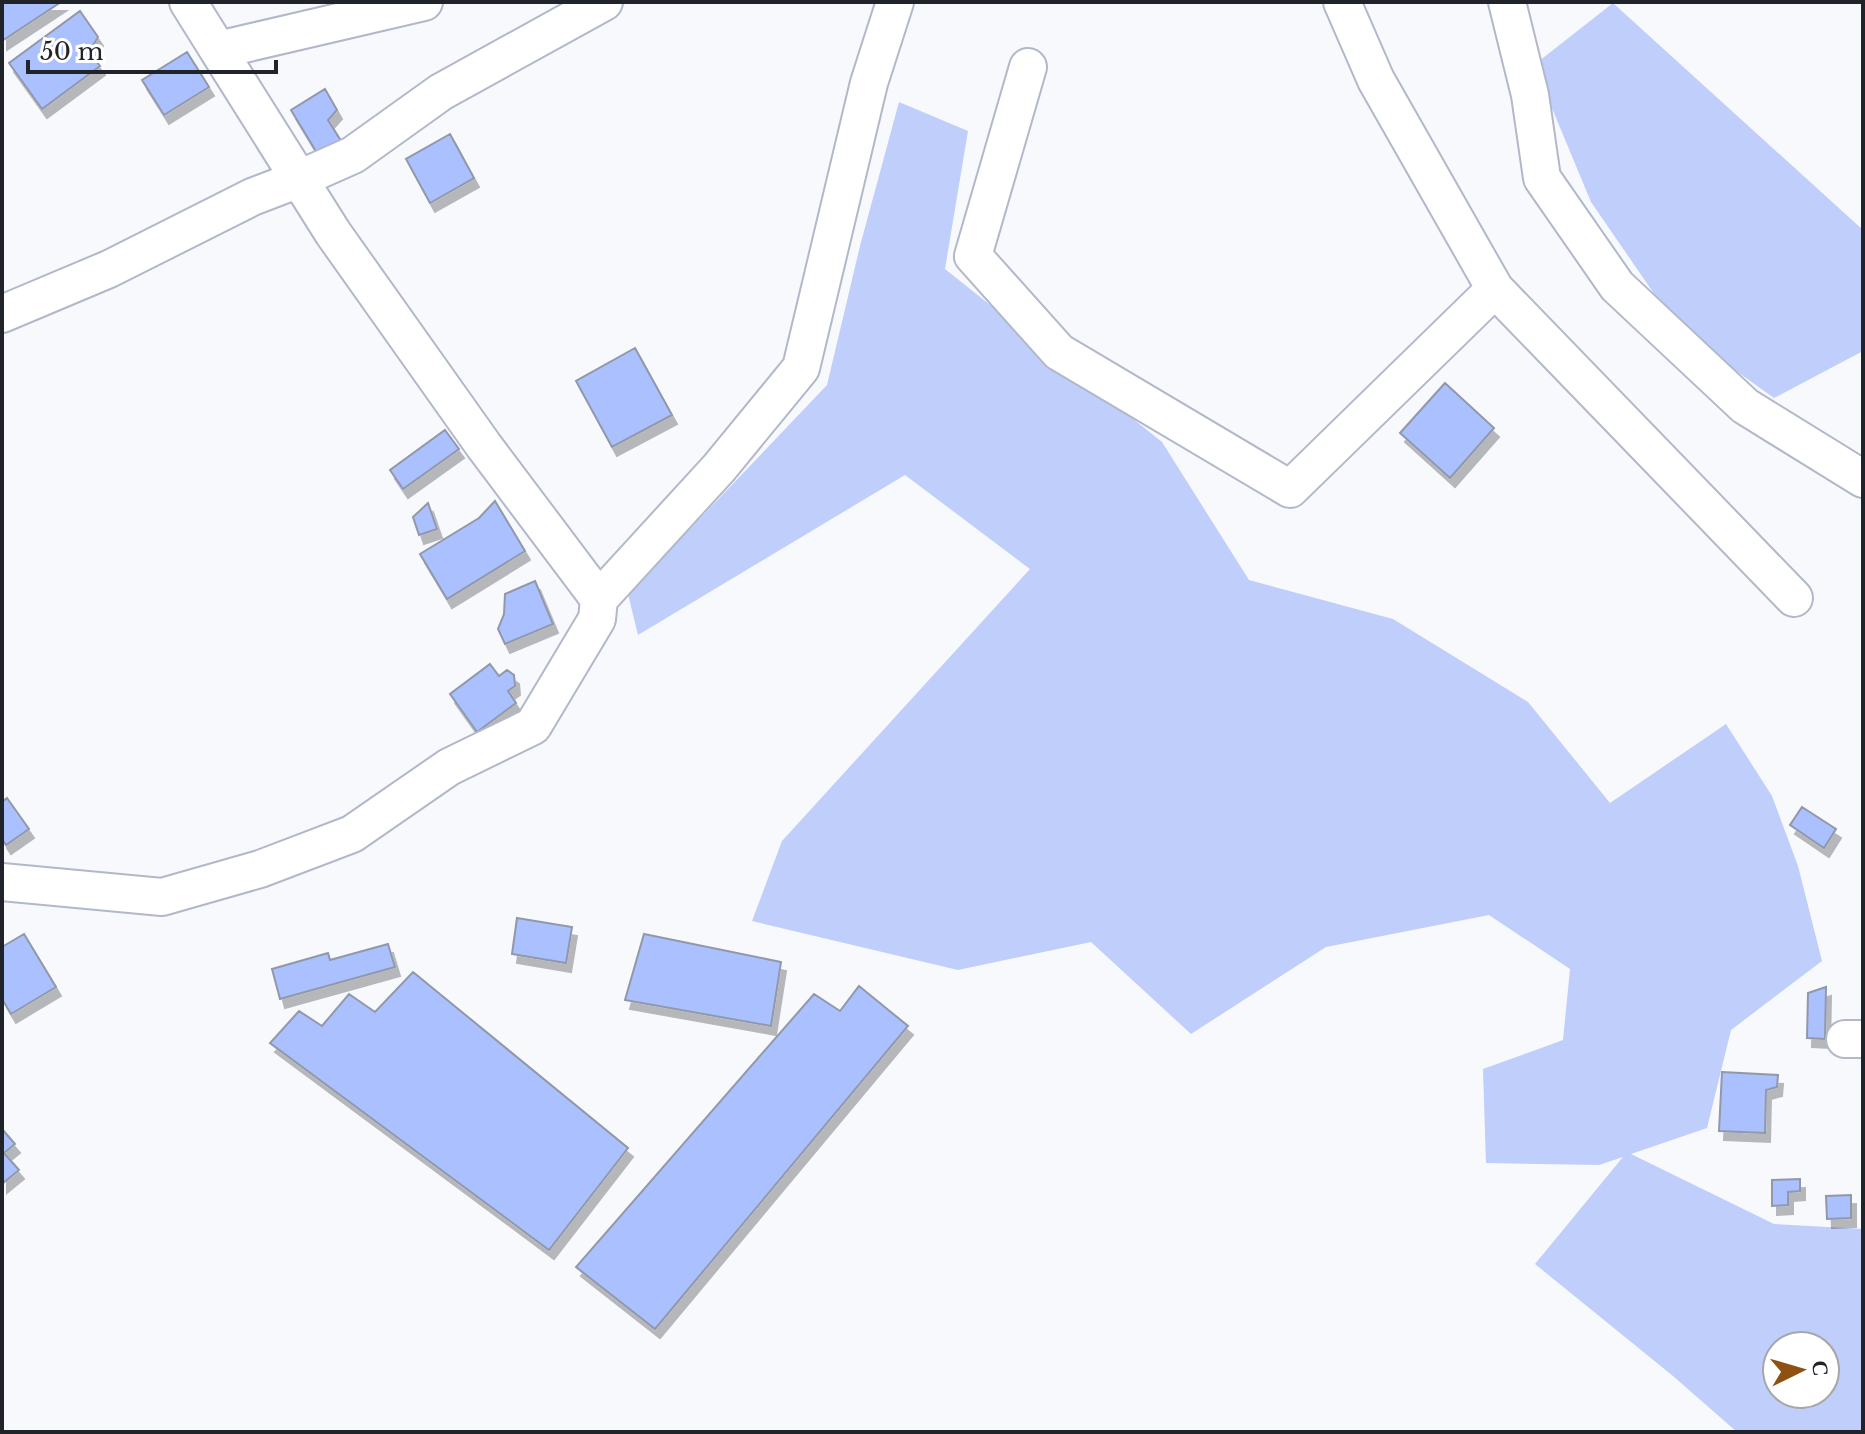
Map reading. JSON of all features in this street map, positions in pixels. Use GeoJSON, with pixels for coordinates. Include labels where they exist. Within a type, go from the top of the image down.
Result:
{"type":"FeatureCollection","features":[{"type":"Feature","properties":{"kind":"street"},"geometry":{"type":"LineString","coordinates":[[188,2],[333,233],[484,446],[599,599]]}},
{"type":"Feature","properties":{"kind":"street"},"geometry":{"type":"LineString","coordinates":[[218,50],[424,2]]}},
{"type":"Feature","properties":{"kind":"street"},"geometry":{"type":"LineString","coordinates":[[2,314],[109,269],[252,197],[353,155],[441,92],[604,2]]}},
{"type":"Feature","properties":{"kind":"street"},"geometry":{"type":"LineString","coordinates":[[2,882],[162,897],[260,869],[352,834],[449,767],[533,726],[597,619],[599,599],[719,468],[801,368],[869,83],[895,2]]}},
{"type":"Feature","properties":{"kind":"street"},"geometry":{"type":"LineString","coordinates":[[1342,2],[1376,80],[1495,289],[1794,598]]}},
{"type":"Feature","properties":{"kind":"street"},"geometry":{"type":"LineString","coordinates":[[1507,2],[1530,95],[1542,178],[1617,286],[1745,406],[1863,479]]}},
{"type":"Feature","properties":{"kind":"street"},"geometry":{"type":"LineString","coordinates":[[1028,67],[973,256],[1059,352],[1290,489],[1495,289]]}},
{"type":"Feature","properties":{"kind":"shaded area"},"geometry":{"type":"Polygon","coordinates":[[[1613,3],[1863,230],[1863,351],[1774,398],[1679,330],[1591,202],[1534,65],[1613,3]]]}},
{"type":"Feature","properties":{"kind":"shaded area"},"geometry":{"type":"Polygon","coordinates":[[[899,102],[968,131],[945,269],[1162,442],[1249,580],[1393,619],[1528,702],[1610,803],[1726,724],[1772,796],[1798,866],[1822,961],[1731,1030],[1707,1128],[1631,1154],[1774,1224],[1863,1229],[1863,1432],[1737,1432],[1535,1264],[1623,1157],[1599,1165],[1486,1163],[1483,1069],[1563,1040],[1570,969],[1489,915],[1326,947],[1191,1034],[1091,942],[958,970],[752,921],[782,841],[1030,569],[905,475],[638,635],[628,594],[827,385],[899,102]]]}},
{"type":"Feature","properties":{"kind":"building"},"geometry":{"type":"Polygon","coordinates":[[[2,2],[61,2],[2,41],[2,2]]]}},
{"type":"Feature","properties":{"kind":"building"},"geometry":{"type":"Polygon","coordinates":[[[80,11],[98,37],[89,52],[100,66],[42,109],[9,63],[80,11]]]}},
{"type":"Feature","properties":{"kind":"building"},"geometry":{"type":"Polygon","coordinates":[[[187,52],[209,87],[164,115],[142,80],[187,52]]]}},
{"type":"Feature","properties":{"kind":"building"},"geometry":{"type":"Polygon","coordinates":[[[325,89],[337,110],[328,120],[343,144],[320,158],[291,110],[325,89]]]}},
{"type":"Feature","properties":{"kind":"building"},"geometry":{"type":"Polygon","coordinates":[[[450,134],[474,178],[430,203],[406,159],[450,134]]]}},
{"type":"Feature","properties":{"kind":"building"},"geometry":{"type":"Polygon","coordinates":[[[635,348],[672,415],[612,447],[576,381],[635,348]]]}},
{"type":"Feature","properties":{"kind":"building"},"geometry":{"type":"Polygon","coordinates":[[[1445,383],[1494,428],[1450,478],[1400,433],[1445,383]]]}},
{"type":"Feature","properties":{"kind":"building"},"geometry":{"type":"Polygon","coordinates":[[[445,430],[459,449],[403,489],[390,470],[445,430]]]}},
{"type":"Feature","properties":{"kind":"building"},"geometry":{"type":"Polygon","coordinates":[[[495,501],[525,551],[447,599],[420,554],[479,518],[495,501]]]}},
{"type":"Feature","properties":{"kind":"building"},"geometry":{"type":"Polygon","coordinates":[[[428,503],[437,529],[419,535],[413,517],[428,503]]]}},
{"type":"Feature","properties":{"kind":"building"},"geometry":{"type":"Polygon","coordinates":[[[535,581],[553,624],[505,644],[498,629],[504,614],[505,594],[535,581]]]}},
{"type":"Feature","properties":{"kind":"building"},"geometry":{"type":"Polygon","coordinates":[[[490,664],[499,676],[507,670],[514,675],[515,686],[508,691],[516,703],[477,732],[450,694],[490,664]]]}},
{"type":"Feature","properties":{"kind":"building"},"geometry":{"type":"Polygon","coordinates":[[[7,798],[29,829],[6,845],[2,839],[2,802],[7,798]]]}},
{"type":"Feature","properties":{"kind":"building"},"geometry":{"type":"Polygon","coordinates":[[[1802,807],[1836,829],[1824,848],[1790,825],[1802,807]]]}},
{"type":"Feature","properties":{"kind":"building"},"geometry":{"type":"Polygon","coordinates":[[[517,918],[572,927],[566,963],[512,954],[517,918]]]}},
{"type":"Feature","properties":{"kind":"building"},"geometry":{"type":"Polygon","coordinates":[[[24,934],[56,987],[11,1014],[2,999],[2,947],[24,934]]]}},
{"type":"Feature","properties":{"kind":"building"},"geometry":{"type":"Polygon","coordinates":[[[644,934],[781,962],[771,1026],[625,1000],[644,934]]]}},
{"type":"Feature","properties":{"kind":"building"},"geometry":{"type":"Polygon","coordinates":[[[388,944],[395,967],[280,999],[272,969],[328,953],[330,960],[388,944]]]}},
{"type":"Feature","properties":{"kind":"building"},"geometry":{"type":"Polygon","coordinates":[[[413,972],[628,1148],[549,1250],[270,1043],[299,1011],[322,1026],[349,994],[375,1012],[413,972]]]}},
{"type":"Feature","properties":{"kind":"building"},"geometry":{"type":"Polygon","coordinates":[[[859,986],[908,1026],[655,1329],[576,1267],[814,994],[840,1011],[859,986]]]}},
{"type":"Feature","properties":{"kind":"building"},"geometry":{"type":"Polygon","coordinates":[[[1826,987],[1825,1039],[1807,1038],[1808,993],[1826,987]]]}},
{"type":"Feature","properties":{"kind":"building"},"geometry":{"type":"Polygon","coordinates":[[[1722,1072],[1778,1075],[1777,1087],[1766,1090],[1765,1133],[1719,1131],[1722,1072]]]}},
{"type":"Feature","properties":{"kind":"building"},"geometry":{"type":"Polygon","coordinates":[[[2,1129],[15,1144],[4,1153],[19,1170],[2,1184],[2,1129]]]}},
{"type":"Feature","properties":{"kind":"building"},"geometry":{"type":"Polygon","coordinates":[[[1800,1179],[1800,1191],[1788,1192],[1788,1205],[1772,1206],[1772,1180],[1800,1179]]]}},
{"type":"Feature","properties":{"kind":"building"},"geometry":{"type":"Polygon","coordinates":[[[1851,1195],[1851,1218],[1827,1219],[1826,1196],[1851,1195]]]}}]}
